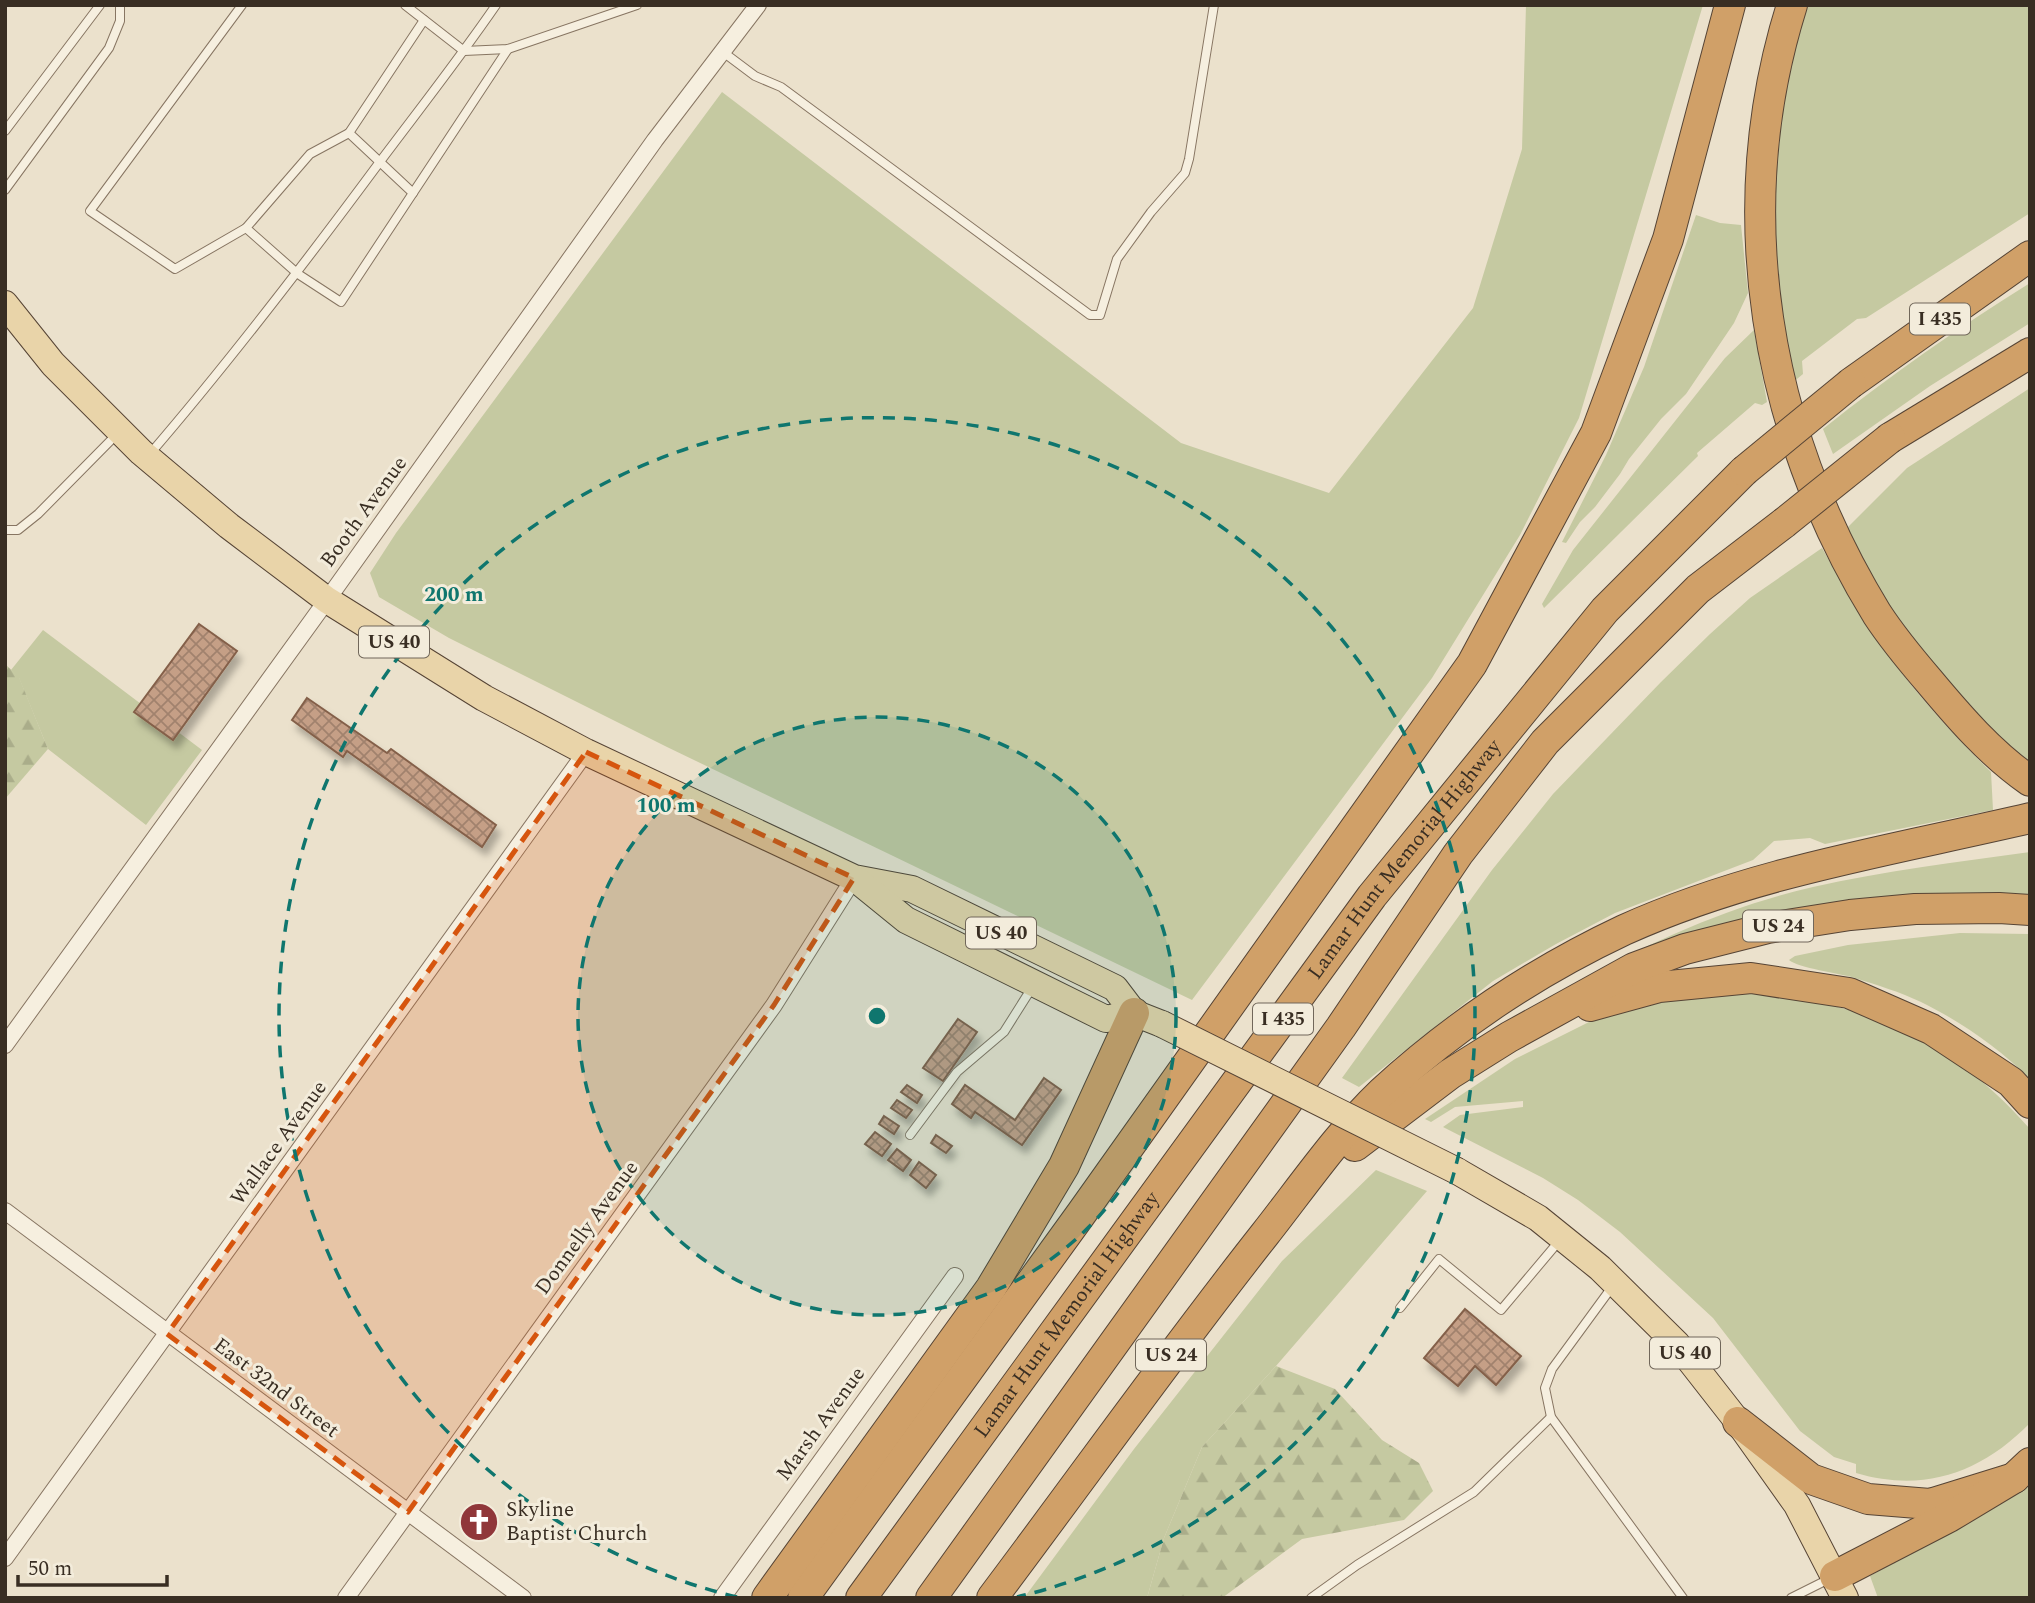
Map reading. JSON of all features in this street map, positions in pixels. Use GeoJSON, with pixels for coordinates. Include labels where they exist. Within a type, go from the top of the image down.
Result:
{"type":"FeatureCollection","features":[{"type":"Feature","properties":{"kind":"highway"},"geometry":{"type":"LineString","coordinates":[[803,1598],[1081,1214],[1472,664],[1597,433],[1668,239],[1730,5]]}},
{"type":"Feature","properties":{"kind":"highway"},"geometry":{"type":"LineString","coordinates":[[1792,5],[1783,34],[1767,116],[1759,194],[1763,291],[1781,391],[1807,472],[1838,545],[1878,616],[1967,727],[2030,781]]}},
{"type":"Feature","properties":{"kind":"highway","name":"Lamar Hunt Memorial Highway"},"geometry":{"type":"LineString","coordinates":[[861,1598],[1372,896],[1605,610],[1744,471],[1851,383],[2030,256]]}},
{"type":"Feature","properties":{"kind":"highway","name":"Lamar Hunt Memorial Highway"},"geometry":{"type":"LineString","coordinates":[[931,1598],[1341,1027],[1458,854],[1545,742],[1698,589],[1890,438],[2030,353]]}},
{"type":"Feature","properties":{"kind":"highway"},"geometry":{"type":"LineString","coordinates":[[1238,1268],[1380,1094],[1430,1051],[1486,1009],[1556,966],[1623,931],[1685,905],[1835,863],[2030,818]]}},
{"type":"Feature","properties":{"kind":"highway","name":"US 24"},"geometry":{"type":"LineString","coordinates":[[992,1598],[1238,1268],[1350,1150],[1450,1074],[1634,968],[1685,949],[1768,928],[1850,915],[1916,909],[2030,910]]}},
{"type":"Feature","properties":{"kind":"highway"},"geometry":{"type":"LineString","coordinates":[[1545,1018],[1659,987],[1751,978],[1849,993],[1931,1028],[2011,1082],[2030,1103]]}},
{"type":"Feature","properties":{"kind":"highway"},"geometry":{"type":"LineString","coordinates":[[767,1598],[991,1288],[1064,1166],[1134,1013]]}},
{"type":"Feature","properties":{"kind":"highway"},"geometry":{"type":"LineString","coordinates":[[1738,1422],[1811,1479],[1868,1499],[1930,1504],[2022,1471]]}},
{"type":"Feature","properties":{"kind":"highway"},"geometry":{"type":"LineString","coordinates":[[1840,1587],[2022,1471]]}},
{"type":"Feature","properties":{"kind":"main road","name":"US 40"},"geometry":{"type":"LineString","coordinates":[[5,304],[53,363],[147,457],[229,526],[327,600],[484,698],[586,752],[854,878],[906,920],[1106,1019],[1134,1013]]}},
{"type":"Feature","properties":{"kind":"main road","name":"US 40"},"geometry":{"type":"LineString","coordinates":[[854,878],[912,889],[1115,988],[1134,1013],[1162,1024],[1457,1171],[1538,1218],[1615,1283],[1677,1344],[1797,1504],[1840,1587]]}},
{"type":"Feature","properties":{"kind":"street","name":"Booth Avenue"},"geometry":{"type":"LineString","coordinates":[[6,1043],[327,600],[655,140],[758,5]]}},
{"type":"Feature","properties":{"kind":"street","name":"Wallace Avenue"},"geometry":{"type":"LineString","coordinates":[[5,1558],[586,752]]}},
{"type":"Feature","properties":{"kind":"street","name":"Donnelly Avenue"},"geometry":{"type":"LineString","coordinates":[[346,1598],[774,1004],[854,878]]}},
{"type":"Feature","properties":{"kind":"street","name":"East 32nd Street"},"geometry":{"type":"LineString","coordinates":[[5,1211],[523,1598]]}},
{"type":"Feature","properties":{"kind":"street","name":"Marsh Avenue"},"geometry":{"type":"LineString","coordinates":[[722,1598],[955,1276]]}},
{"type":"Feature","properties":{"kind":"lane"},"geometry":{"type":"LineString","coordinates":[[5,131],[100,5]]}},
{"type":"Feature","properties":{"kind":"lane"},"geometry":{"type":"LineString","coordinates":[[5,190],[109,48],[120,21],[120,5]]}},
{"type":"Feature","properties":{"kind":"lane"},"geometry":{"type":"LineString","coordinates":[[242,5],[90,211],[175,269],[246,228],[310,154],[349,134],[424,20]]}},
{"type":"Feature","properties":{"kind":"lane"},"geometry":{"type":"LineString","coordinates":[[405,5],[464,51],[508,50],[637,5]]}},
{"type":"Feature","properties":{"kind":"lane"},"geometry":{"type":"LineString","coordinates":[[147,457],[225,366],[298,274],[496,5]]}},
{"type":"Feature","properties":{"kind":"lane"},"geometry":{"type":"LineString","coordinates":[[723,52],[755,76],[781,87],[1090,314],[1100,315],[1117,259],[1151,212],[1185,173],[1214,5]]}},
{"type":"Feature","properties":{"kind":"lane"},"geometry":{"type":"LineString","coordinates":[[246,228],[298,274],[341,302],[508,50]]}},
{"type":"Feature","properties":{"kind":"lane"},"geometry":{"type":"LineString","coordinates":[[349,134],[413,193]]}},
{"type":"Feature","properties":{"kind":"lane"},"geometry":{"type":"LineString","coordinates":[[5,530],[18,530],[38,514],[120,431]]}},
{"type":"Feature","properties":{"kind":"lane"},"geometry":{"type":"LineString","coordinates":[[910,1135],[957,1072],[1004,1031],[1034,984]]}},
{"type":"Feature","properties":{"kind":"lane"},"geometry":{"type":"LineString","coordinates":[[1400,1308],[1439,1259],[1501,1310],[1562,1238]]}},
{"type":"Feature","properties":{"kind":"lane"},"geometry":{"type":"LineString","coordinates":[[1615,1283],[1552,1369],[1545,1388],[1551,1417],[1683,1598]]}},
{"type":"Feature","properties":{"kind":"lane"},"geometry":{"type":"LineString","coordinates":[[1311,1598],[1357,1565],[1474,1492],[1551,1417]]}},
{"type":"Feature","properties":{"kind":"lane"},"geometry":{"type":"LineString","coordinates":[[1791,1598],[1840,1587]]}},
{"type":"Feature","properties":{"kind":"highlighted area"},"geometry":{"type":"Polygon","coordinates":[[[586,752],[854,878],[774,1005],[408,1512],[167,1334],[586,752]]]}},
{"type":"Feature","properties":{"kind":"green space"},"geometry":{"type":"Polygon","coordinates":[[[1526,5],[1703,5],[1579,418],[1520,535],[1432,678],[1192,1000],[667,747],[449,638],[379,597],[370,573],[396,533],[722,92],[1181,443],[1329,493],[1473,308],[1522,149],[1526,5]]]}},
{"type":"Feature","properties":{"kind":"green space"},"geometry":{"type":"Polygon","coordinates":[[[1800,5],[2030,5],[2030,213],[1866,318],[1857,319],[1802,361],[1803,374],[1786,388],[1770,251],[1784,66],[1800,5]]]}},
{"type":"Feature","properties":{"kind":"green space"},"geometry":{"type":"Polygon","coordinates":[[[1696,215],[1720,223],[1741,225],[1748,293],[1734,323],[1686,394],[1661,419],[1566,543],[1562,542],[1606,455],[1644,367],[1696,215]]]}},
{"type":"Feature","properties":{"kind":"green space"},"geometry":{"type":"Polygon","coordinates":[[[2030,283],[2030,323],[1930,386],[1833,454],[1823,429],[1924,353],[2030,283]]]}},
{"type":"Feature","properties":{"kind":"green space"},"geometry":{"type":"Polygon","coordinates":[[[1754,330],[1767,402],[1762,405],[1755,403],[1697,453],[1698,456],[1544,608],[1542,604],[1573,550],[1725,358],[1754,330]]]}},
{"type":"Feature","properties":{"kind":"green space"},"geometry":{"type":"Polygon","coordinates":[[[2030,388],[2030,767],[1982,726],[1910,642],[1842,533],[1907,468],[2030,388]]]}},
{"type":"Feature","properties":{"kind":"green space"},"geometry":{"type":"Polygon","coordinates":[[[1822,548],[1891,659],[1914,689],[1991,772],[1993,810],[1825,844],[1810,838],[1774,841],[1753,860],[1615,913],[1493,981],[1359,1087],[1342,1078],[1492,870],[1553,794],[1710,634],[1750,598],[1822,548]]]}},
{"type":"Feature","properties":{"kind":"green space"},"geometry":{"type":"Polygon","coordinates":[[[43,630],[202,750],[146,825],[48,749],[19,678],[11,670],[43,630]]]}},
{"type":"Feature","properties":{"kind":"green space"},"geometry":{"type":"Polygon","coordinates":[[[5,664],[19,677],[48,749],[5,799],[5,664]]]}},
{"type":"Feature","properties":{"kind":"green space"},"geometry":{"type":"Polygon","coordinates":[[[2030,852],[2030,907],[1905,905],[1575,984],[1691,927],[1782,895],[1867,876],[2030,852]]]}},
{"type":"Feature","properties":{"kind":"green space"},"geometry":{"type":"Polygon","coordinates":[[[1960,933],[2030,934],[2030,1079],[1979,1036],[1921,1002],[1848,976],[1789,960],[1795,956],[1848,945],[1960,933]]]}},
{"type":"Feature","properties":{"kind":"green space"},"geometry":{"type":"Polygon","coordinates":[[[1754,993],[1834,1006],[1871,1017],[1906,1032],[1971,1073],[2030,1129],[2030,1423],[1992,1455],[1971,1466],[1928,1479],[1905,1481],[1856,1473],[1856,1464],[1834,1457],[1800,1431],[1713,1318],[1620,1232],[1543,1178],[1443,1127],[1460,1115],[1523,1107],[1523,1101],[1455,1107],[1431,1122],[1425,1119],[1515,1059],[1601,1016],[1681,997],[1754,993]]]}},
{"type":"Feature","properties":{"kind":"green space"},"geometry":{"type":"Polygon","coordinates":[[[1376,1170],[1427,1191],[1276,1366],[1202,1447],[1164,1538],[1147,1598],[1024,1598],[1134,1449],[1282,1261],[1376,1170]]]}},
{"type":"Feature","properties":{"kind":"green space"},"geometry":{"type":"Polygon","coordinates":[[[1276,1366],[1335,1389],[1382,1440],[1419,1463],[1433,1491],[1404,1520],[1302,1539],[1222,1598],[1147,1598],[1164,1538],[1202,1447],[1276,1366]]]}},
{"type":"Feature","properties":{"kind":"green space"},"geometry":{"type":"Polygon","coordinates":[[[2030,1479],[2030,1598],[1878,1598],[1870,1576],[2012,1495],[2030,1479]]]}},
{"type":"Feature","properties":{"kind":"building"},"geometry":{"type":"Polygon","coordinates":[[[199,624],[237,651],[173,740],[134,712],[199,624]]]}},
{"type":"Feature","properties":{"kind":"building"},"geometry":{"type":"Polygon","coordinates":[[[307,698],[387,753],[391,749],[496,825],[482,847],[347,751],[343,757],[292,720],[307,698]]]}},
{"type":"Feature","properties":{"kind":"building"},"geometry":{"type":"Polygon","coordinates":[[[958,1019],[977,1032],[943,1081],[923,1068],[958,1019]]]}},
{"type":"Feature","properties":{"kind":"building"},"geometry":{"type":"Polygon","coordinates":[[[1044,1078],[1061,1090],[1022,1145],[975,1112],[971,1118],[952,1104],[965,1085],[1015,1120],[1044,1078]]]}},
{"type":"Feature","properties":{"kind":"building"},"geometry":{"type":"Polygon","coordinates":[[[907,1085],[922,1095],[917,1103],[901,1092],[907,1085]]]}},
{"type":"Feature","properties":{"kind":"building"},"geometry":{"type":"Polygon","coordinates":[[[897,1100],[912,1110],[906,1118],[891,1108],[897,1100]]]}},
{"type":"Feature","properties":{"kind":"building"},"geometry":{"type":"Polygon","coordinates":[[[884,1116],[899,1126],[894,1134],[879,1124],[884,1116]]]}},
{"type":"Feature","properties":{"kind":"building"},"geometry":{"type":"Polygon","coordinates":[[[875,1132],[891,1144],[882,1156],[865,1144],[875,1132]]]}},
{"type":"Feature","properties":{"kind":"building"},"geometry":{"type":"Polygon","coordinates":[[[936,1135],[952,1146],[946,1153],[931,1143],[936,1135]]]}},
{"type":"Feature","properties":{"kind":"building"},"geometry":{"type":"Polygon","coordinates":[[[897,1149],[911,1160],[903,1171],[888,1160],[897,1149]]]}},
{"type":"Feature","properties":{"kind":"building"},"geometry":{"type":"Polygon","coordinates":[[[919,1162],[936,1175],[926,1188],[910,1175],[919,1162]]]}},
{"type":"Feature","properties":{"kind":"building"},"geometry":{"type":"Polygon","coordinates":[[[1465,1309],[1521,1356],[1496,1385],[1475,1366],[1458,1386],[1424,1358],[1465,1309]]]}},
{"type":"Feature","properties":{"kind":"place","name":"Skyline Baptist Church"},"geometry":{"type":"Point","coordinates":[479,1522]}}]}
